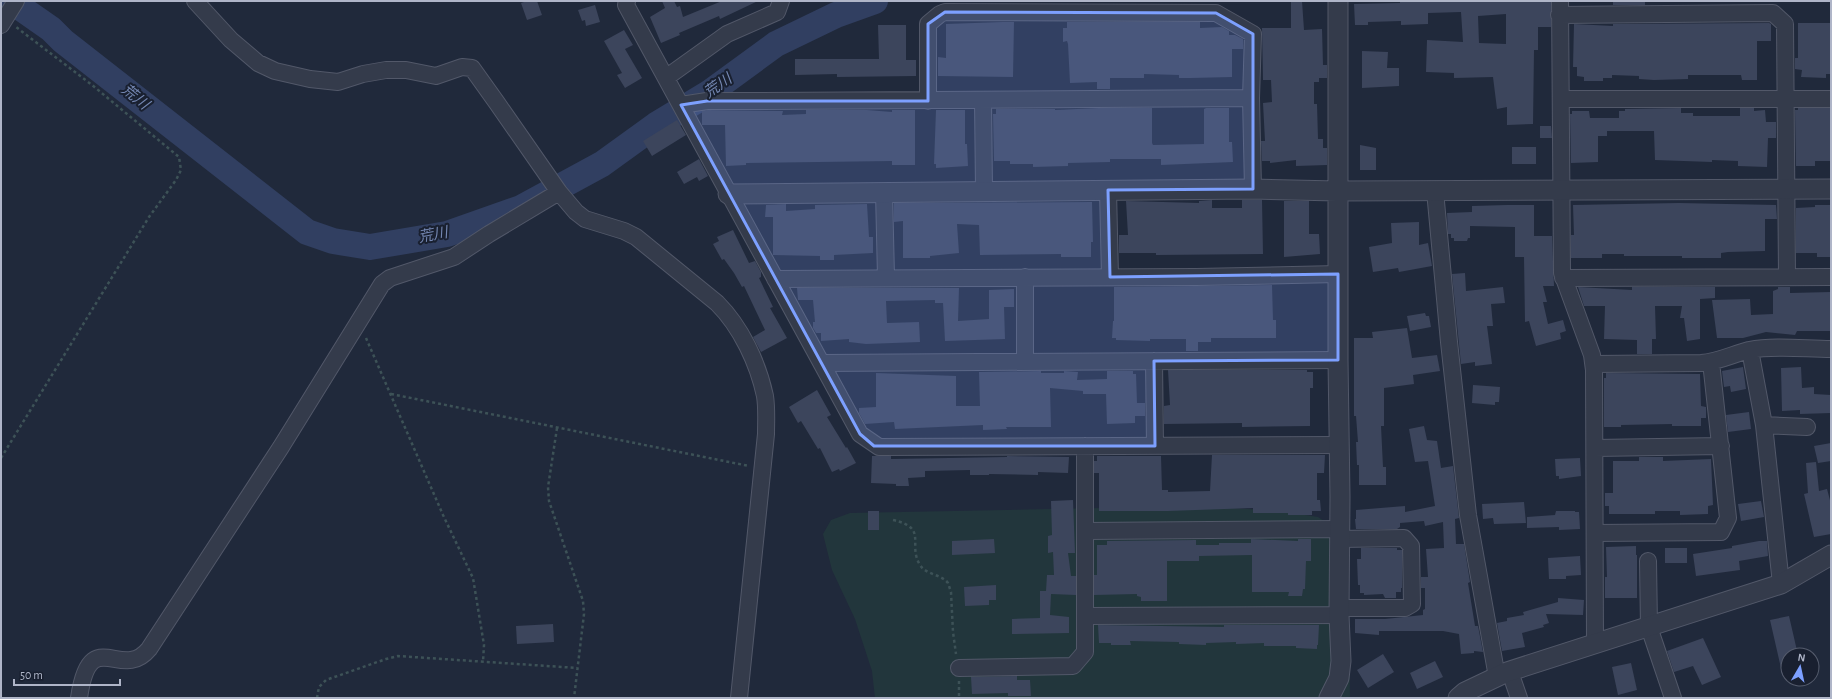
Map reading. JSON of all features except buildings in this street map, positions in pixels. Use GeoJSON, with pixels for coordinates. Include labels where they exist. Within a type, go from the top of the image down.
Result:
{"type":"FeatureCollection","features":[{"type":"Feature","properties":{"kind":"street"},"geometry":{"type":"LineString","coordinates":[[3,21],[16,1]]}},
{"type":"Feature","properties":{"kind":"street"},"geometry":{"type":"LineString","coordinates":[[195,1],[231,40],[258,63],[275,72],[316,80],[338,82],[363,74],[386,70],[406,70],[436,76],[462,67],[469,67],[474,70],[559,192],[576,212],[586,219],[624,231],[636,237],[717,303],[727,313],[746,345],[757,370],[764,396],[766,434],[739,698]]}},
{"type":"Feature","properties":{"kind":"street"},"geometry":{"type":"LineString","coordinates":[[627,1],[626,5],[667,77],[728,194],[823,363],[860,434],[874,446],[1339,445]]}},
{"type":"Feature","properties":{"kind":"street"},"geometry":{"type":"LineString","coordinates":[[667,77],[727,34],[776,12],[781,1]]}},
{"type":"Feature","properties":{"kind":"street"},"geometry":{"type":"LineString","coordinates":[[1329,698],[1339,678],[1341,668],[1339,611],[1340,534],[1337,191],[1338,1]]}},
{"type":"Feature","properties":{"kind":"street"},"geometry":{"type":"LineString","coordinates":[[1595,644],[1594,364],[1563,278],[1560,8],[1664,8],[1775,14],[1785,26],[1788,277]]}},
{"type":"Feature","properties":{"kind":"street"},"geometry":{"type":"LineString","coordinates":[[928,101],[928,24],[940,14],[945,12],[1216,12],[1253,34],[1251,98],[1253,189]]}},
{"type":"Feature","properties":{"kind":"street"},"geometry":{"type":"LineString","coordinates":[[681,105],[750,100],[928,101],[1251,98]]}},
{"type":"Feature","properties":{"kind":"street"},"geometry":{"type":"LineString","coordinates":[[1561,99],[1831,99]]}},
{"type":"Feature","properties":{"kind":"street"},"geometry":{"type":"LineString","coordinates":[[983,100],[984,190]]}},
{"type":"Feature","properties":{"kind":"street"},"geometry":{"type":"LineString","coordinates":[[728,194],[984,190],[1253,189],[1435,191],[1831,189]]}},
{"type":"Feature","properties":{"kind":"street"},"geometry":{"type":"LineString","coordinates":[[1108,190],[1110,277]]}},
{"type":"Feature","properties":{"kind":"street"},"geometry":{"type":"LineString","coordinates":[[1435,191],[1449,342],[1468,515],[1503,674],[1519,698]]}},
{"type":"Feature","properties":{"kind":"street"},"geometry":{"type":"LineString","coordinates":[[79,698],[82,679],[87,666],[91,661],[98,658],[129,660],[139,658],[149,649],[281,447],[378,289],[390,278],[454,257],[559,192]]}},
{"type":"Feature","properties":{"kind":"street"},"geometry":{"type":"LineString","coordinates":[[884,192],[886,277]]}},
{"type":"Feature","properties":{"kind":"street"},"geometry":{"type":"LineString","coordinates":[[775,279],[1338,274]]}},
{"type":"Feature","properties":{"kind":"street"},"geometry":{"type":"LineString","coordinates":[[1025,277],[1025,362]]}},
{"type":"Feature","properties":{"kind":"street"},"geometry":{"type":"LineString","coordinates":[[1563,278],[1831,277]]}},
{"type":"Feature","properties":{"kind":"street"},"geometry":{"type":"LineString","coordinates":[[1594,364],[1711,362],[1719,358],[1750,350],[1771,348],[1831,349]]}},
{"type":"Feature","properties":{"kind":"street"},"geometry":{"type":"LineString","coordinates":[[1750,350],[1764,425],[1781,584]]}},
{"type":"Feature","properties":{"kind":"street"},"geometry":{"type":"LineString","coordinates":[[823,363],[1338,360]]}},
{"type":"Feature","properties":{"kind":"street"},"geometry":{"type":"LineString","coordinates":[[1154,361],[1156,446]]}},
{"type":"Feature","properties":{"kind":"street"},"geometry":{"type":"LineString","coordinates":[[1595,533],[1720,532],[1728,518],[1711,362]]}},
{"type":"Feature","properties":{"kind":"street"},"geometry":{"type":"LineString","coordinates":[[1764,425],[1807,427]]}},
{"type":"Feature","properties":{"kind":"street"},"geometry":{"type":"LineString","coordinates":[[958,668],[1075,666],[1085,652],[1085,446]]}},
{"type":"Feature","properties":{"kind":"street"},"geometry":{"type":"LineString","coordinates":[[1595,448],[1721,446]]}},
{"type":"Feature","properties":{"kind":"street"},"geometry":{"type":"LineString","coordinates":[[1085,531],[1340,534],[1404,538],[1411,546],[1412,604],[1405,608],[1339,611],[1086,616]]}},
{"type":"Feature","properties":{"kind":"street"},"geometry":{"type":"LineString","coordinates":[[1458,698],[1465,692],[1503,674],[1781,584],[1831,555]]}},
{"type":"Feature","properties":{"kind":"street"},"geometry":{"type":"LineString","coordinates":[[1648,561],[1649,627],[1672,698]]}},
{"type":"Feature","properties":{"kind":"path"},"geometry":{"type":"LineString","coordinates":[[1,458],[149,217],[176,180],[181,170],[179,157],[92,85],[3,21]]}},
{"type":"Feature","properties":{"kind":"path"},"geometry":{"type":"LineString","coordinates":[[358,321],[443,515],[473,578],[484,645],[483,662]]}},
{"type":"Feature","properties":{"kind":"path"},"geometry":{"type":"LineString","coordinates":[[391,394],[762,469]]}},
{"type":"Feature","properties":{"kind":"path"},"geometry":{"type":"LineString","coordinates":[[557,428],[548,493],[553,514],[583,601],[584,614],[574,698]]}},
{"type":"Feature","properties":{"kind":"path"},"geometry":{"type":"LineString","coordinates":[[893,520],[903,522],[911,527],[915,538],[916,556],[920,566],[929,573],[946,580],[949,586],[960,698]]}},
{"type":"Feature","properties":{"kind":"path"},"geometry":{"type":"LineString","coordinates":[[317,698],[319,687],[326,680],[392,657],[401,656],[577,668]]}},
{"type":"Feature","properties":{"kind":"highlighted area"},"geometry":{"type":"Polygon","coordinates":[[[945,12],[1216,13],[1253,34],[1253,189],[1108,190],[1110,277],[1338,274],[1338,360],[1154,361],[1155,446],[874,446],[860,434],[681,105],[707,101],[928,101],[928,24],[945,12]]]}},
{"type":"Feature","properties":{"kind":"shaded area"},"geometry":{"type":"Polygon","coordinates":[[[1199,506],[1280,511],[1318,517],[1339,531],[1348,558],[1350,698],[875,698],[872,671],[855,619],[832,570],[823,534],[831,520],[850,513],[1199,506]]]}},
{"type":"Feature","properties":{"kind":"waterway","name":"荒川"},"geometry":{"type":"LineString","coordinates":[[11,1],[51,29],[63,41],[307,232],[333,241],[370,247],[447,234],[521,208],[602,164],[656,125],[709,93],[776,44],[836,15],[875,1]]}}]}
